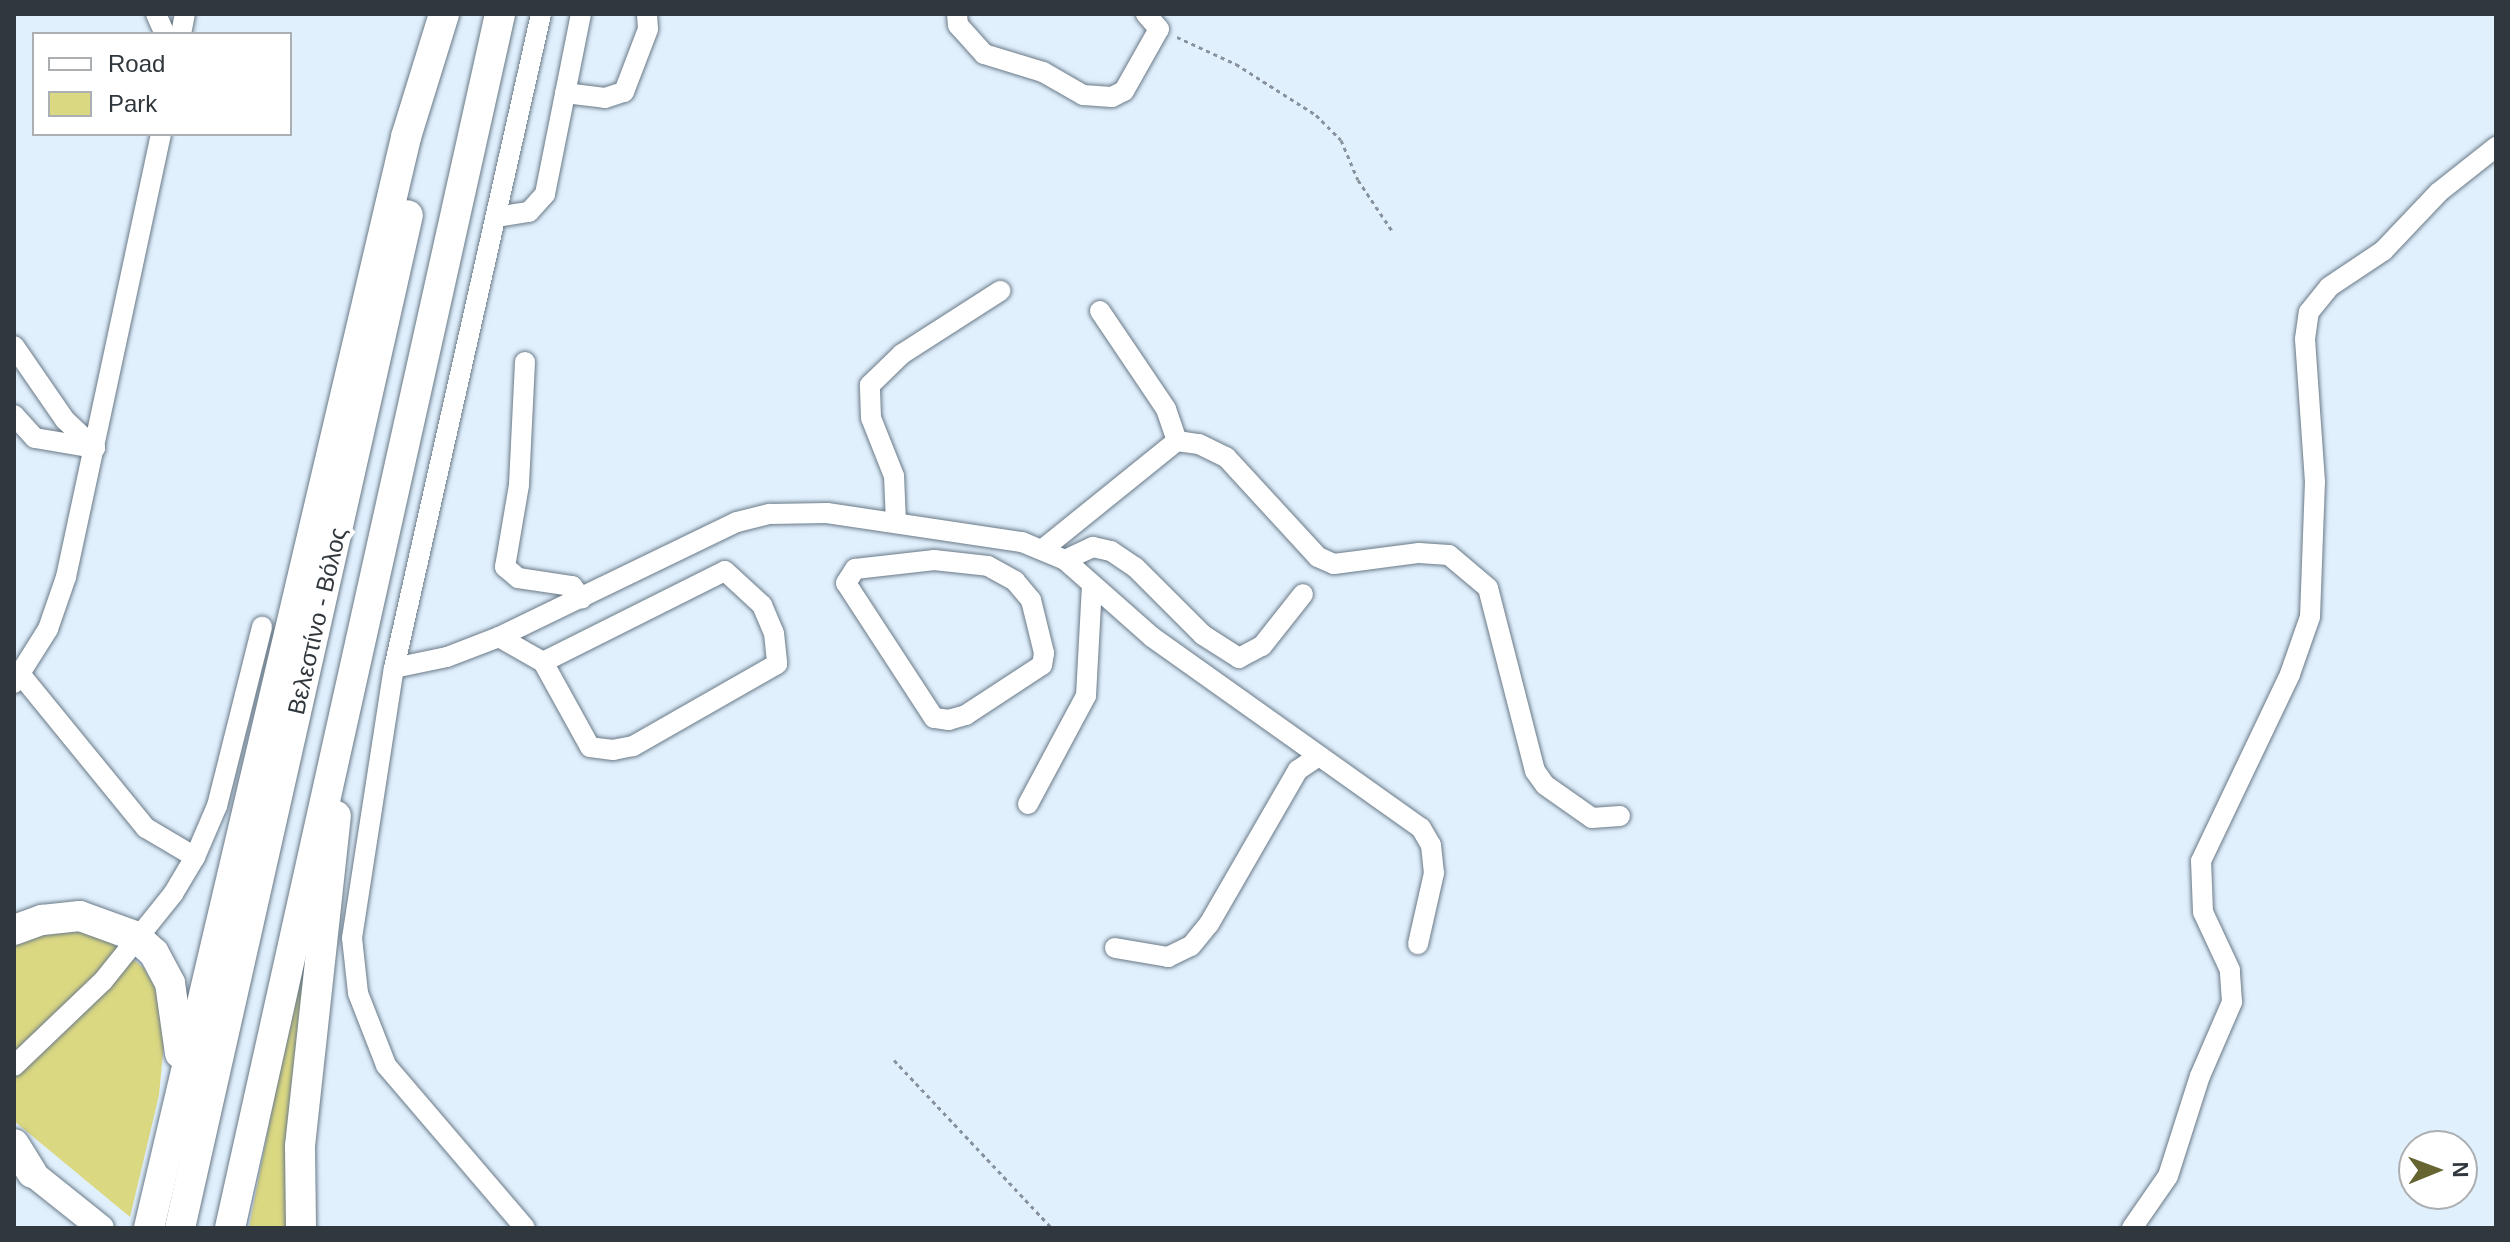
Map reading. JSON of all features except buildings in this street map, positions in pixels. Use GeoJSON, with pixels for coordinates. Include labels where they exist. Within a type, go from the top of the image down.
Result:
{"type":"FeatureCollection","features":[{"type":"Feature","properties":{"kind":"highway"},"geometry":{"type":"LineString","coordinates":[[149,1228],[402,153],[444,14]]}},
{"type":"Feature","properties":{"kind":"highway","name":"Βελεστίνο - Βόλος"},"geometry":{"type":"LineString","coordinates":[[180,1228],[454,14]]}},
{"type":"Feature","properties":{"kind":"highway","name":"Βελεστίνο - Βόλος"},"geometry":{"type":"LineString","coordinates":[[230,1228],[354,652],[500,14]]}},
{"type":"Feature","properties":{"kind":"highway"},"geometry":{"type":"LineString","coordinates":[[301,1228],[300,1146],[354,652]]}},
{"type":"Feature","properties":{"kind":"highway"},"geometry":{"type":"LineString","coordinates":[[14,930],[42,920],[80,916],[137,939],[161,964],[174,999],[178,1102]]}},
{"type":"Feature","properties":{"kind":"highway"},"geometry":{"type":"LineString","coordinates":[[14,1144],[32,1173]]}},
{"type":"Feature","properties":{"kind":"main road"},"geometry":{"type":"LineString","coordinates":[[32,1173],[101,1228]]}},
{"type":"Feature","properties":{"kind":"street"},"geometry":{"type":"LineString","coordinates":[[515,1224],[401,1087],[375,1043],[358,993],[352,938],[394,668],[541,14]]}},
{"type":"Feature","properties":{"kind":"street"},"geometry":{"type":"LineString","coordinates":[[496,217],[529,212],[545,194],[581,14]]}},
{"type":"Feature","properties":{"kind":"street"},"geometry":{"type":"LineString","coordinates":[[565,93],[605,98],[624,92],[648,29],[647,14]]}},
{"type":"Feature","properties":{"kind":"street"},"geometry":{"type":"LineString","coordinates":[[957,14],[958,25],[984,54],[1043,72],[1083,95],[1112,97],[1124,91],[1152,22]]}},
{"type":"Feature","properties":{"kind":"street"},"geometry":{"type":"LineString","coordinates":[[161,136],[66,577],[48,629],[18,679],[136,818],[165,842],[195,857]]}},
{"type":"Feature","properties":{"kind":"street"},"geometry":{"type":"LineString","coordinates":[[2132,1228],[2168,1176],[2200,1076],[2232,1002],[2230,970],[2203,912],[2201,861],[2290,674],[2310,617],[2315,482],[2305,339],[2309,312],[2322,293],[2383,251],[2439,192],[2496,147]]}},
{"type":"Feature","properties":{"kind":"street"},"geometry":{"type":"LineString","coordinates":[[896,523],[894,476],[871,418],[870,385],[902,354],[1000,291]]}},
{"type":"Feature","properties":{"kind":"street"},"geometry":{"type":"LineString","coordinates":[[1100,311],[1166,409],[1177,441]]}},
{"type":"Feature","properties":{"kind":"street"},"geometry":{"type":"LineString","coordinates":[[14,346],[65,420],[95,448]]}},
{"type":"Feature","properties":{"kind":"street"},"geometry":{"type":"LineString","coordinates":[[525,362],[520,470],[505,567],[518,578],[572,586],[582,599]]}},
{"type":"Feature","properties":{"kind":"street"},"geometry":{"type":"LineString","coordinates":[[14,415],[35,438],[95,448]]}},
{"type":"Feature","properties":{"kind":"street"},"geometry":{"type":"LineString","coordinates":[[1043,549],[1177,441],[1199,444],[1226,457],[1318,557],[1334,564],[1432,552],[1449,555],[1471,569],[1488,588],[1497,614],[1520,726],[1535,771],[1545,785],[1592,818],[1620,816]]}},
{"type":"Feature","properties":{"kind":"street"},"geometry":{"type":"LineString","coordinates":[[394,668],[447,657],[499,637],[725,528],[770,514],[827,513],[939,529],[1043,549],[1065,560],[1152,637],[1411,819],[1426,836],[1434,873],[1418,944]]}},
{"type":"Feature","properties":{"kind":"street"},"geometry":{"type":"LineString","coordinates":[[934,560],[939,529]]}},
{"type":"Feature","properties":{"kind":"street"},"geometry":{"type":"LineString","coordinates":[[1065,560],[1093,547],[1111,551],[1135,567],[1203,635],[1239,658],[1262,646],[1303,594]]}},
{"type":"Feature","properties":{"kind":"street"},"geometry":{"type":"LineString","coordinates":[[934,560],[988,566],[1015,581],[1031,600],[1044,653],[1042,665],[966,715],[949,720],[934,718],[846,583],[855,569],[934,560]]}},
{"type":"Feature","properties":{"kind":"street"},"geometry":{"type":"LineString","coordinates":[[499,637],[543,662],[590,747],[613,750],[633,746],[777,664],[777,649],[762,605],[725,571],[543,662]]}},
{"type":"Feature","properties":{"kind":"street"},"geometry":{"type":"LineString","coordinates":[[1028,804],[1086,696],[1092,586]]}},
{"type":"Feature","properties":{"kind":"street"},"geometry":{"type":"LineString","coordinates":[[14,1066],[103,981],[195,857],[217,806],[262,627]]}},
{"type":"Feature","properties":{"kind":"street"},"geometry":{"type":"LineString","coordinates":[[1115,948],[1168,957],[1191,946],[1209,924],[1298,770],[1319,756]]}},
{"type":"Feature","properties":{"kind":"path"},"geometry":{"type":"LineString","coordinates":[[1152,22],[1236,64],[1316,115],[1341,140],[1358,180],[1393,232]]}},
{"type":"Feature","properties":{"kind":"path"},"geometry":{"type":"LineString","coordinates":[[894,1060],[1052,1228]]}},
{"type":"Feature","properties":{"kind":"green space"},"geometry":{"type":"Polygon","coordinates":[[[314,900],[291,1228],[249,1228],[304,944],[314,900]]]}},
{"type":"Feature","properties":{"kind":"green space"},"geometry":{"type":"Polygon","coordinates":[[[94,929],[144,968],[157,992],[165,1032],[159,1095],[130,1217],[14,1121],[14,945],[35,934],[94,929]]]}}]}
